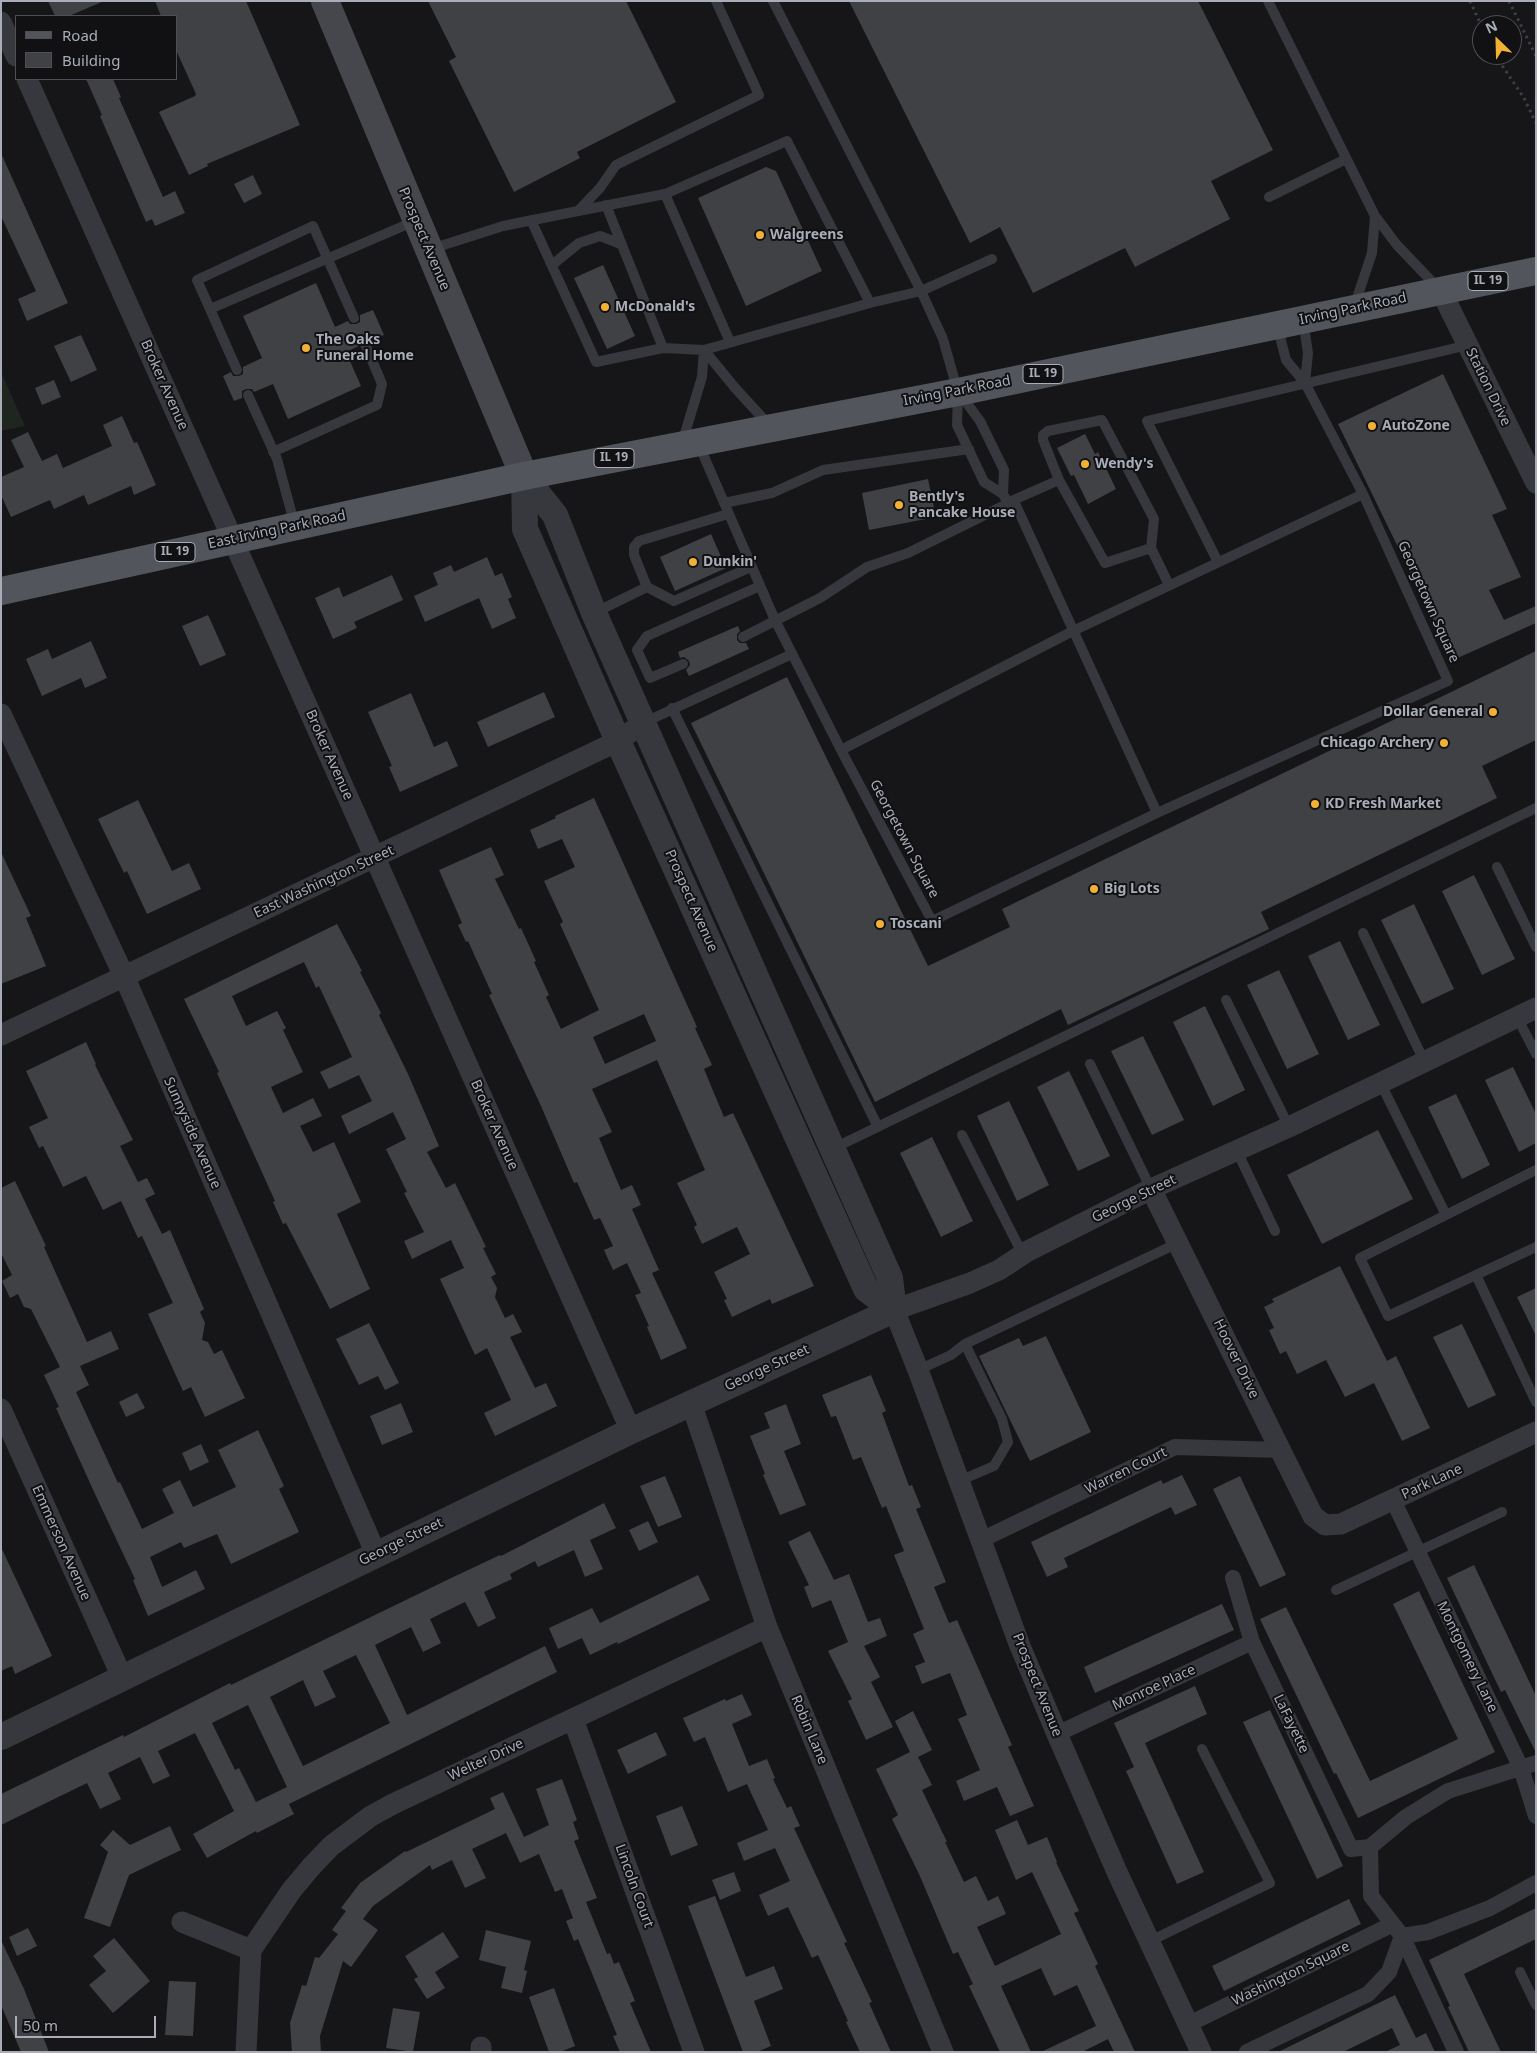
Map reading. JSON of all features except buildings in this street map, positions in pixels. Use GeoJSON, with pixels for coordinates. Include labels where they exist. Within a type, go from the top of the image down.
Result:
{"type":"FeatureCollection","features":[{"type":"Feature","properties":{"kind":"main road","name":"Prospect Avenue"},"geometry":{"type":"LineString","coordinates":[[325,1],[524,476]]}},
{"type":"Feature","properties":{"kind":"main road","name":"Irving Park Road"},"geometry":{"type":"LineString","coordinates":[[524,476],[958,392],[1536,271]]}},
{"type":"Feature","properties":{"kind":"main road","name":"East Irving Park Road"},"geometry":{"type":"LineString","coordinates":[[1,591],[524,476]]}},
{"type":"Feature","properties":{"kind":"street"},"geometry":{"type":"LineString","coordinates":[[1,22],[15,54]]}},
{"type":"Feature","properties":{"kind":"street","name":"Broker Avenue"},"geometry":{"type":"LineString","coordinates":[[27,80],[631,1431]]}},
{"type":"Feature","properties":{"kind":"street","name":"Station Drive"},"geometry":{"type":"LineString","coordinates":[[1441,291],[1536,483]]}},
{"type":"Feature","properties":{"kind":"street","name":"Prospect Avenue"},"geometry":{"type":"LineString","coordinates":[[524,476],[554,515],[594,613],[890,1278],[894,1310],[1020,1646],[1117,1872],[1201,2052]]}},
{"type":"Feature","properties":{"kind":"street","name":"Prospect Avenue"},"geometry":{"type":"LineString","coordinates":[[524,476],[525,529],[618,741],[866,1289],[894,1310]]}},
{"type":"Feature","properties":{"kind":"street","name":"Sunnyside Avenue"},"geometry":{"type":"LineString","coordinates":[[1,714],[124,976],[376,1554]]}},
{"type":"Feature","properties":{"kind":"street","name":"East Washington Street"},"geometry":{"type":"LineString","coordinates":[[1,1035],[618,741],[643,723]]}},
{"type":"Feature","properties":{"kind":"street","name":"George Street"},"geometry":{"type":"LineString","coordinates":[[1,1736],[631,1431],[894,1310],[970,1283],[999,1270],[1023,1255],[1151,1189],[1381,1084],[1526,1013]]}},
{"type":"Feature","properties":{"kind":"street","name":"Hoover Drive"},"geometry":{"type":"LineString","coordinates":[[1151,1189],[1313,1516],[1325,1525]]}},
{"type":"Feature","properties":{"kind":"street","name":"Robin Lane"},"geometry":{"type":"LineString","coordinates":[[691,1403],[767,1627],[943,2052]]}},
{"type":"Feature","properties":{"kind":"street","name":"Emmerson Avenue"},"geometry":{"type":"LineString","coordinates":[[1,1409],[122,1677]]}},
{"type":"Feature","properties":{"kind":"street","name":"Park Lane"},"geometry":{"type":"LineString","coordinates":[[1325,1525],[1340,1524],[1536,1432]]}},
{"type":"Feature","properties":{"kind":"street","name":"Warren Court"},"geometry":{"type":"LineString","coordinates":[[981,1540],[1176,1448],[1281,1450]]}},
{"type":"Feature","properties":{"kind":"street","name":"Montgomery Lane"},"geometry":{"type":"LineString","coordinates":[[1393,1500],[1417,1552],[1528,1766],[1536,1816]]}},
{"type":"Feature","properties":{"kind":"street","name":"LaFayette"},"geometry":{"type":"LineString","coordinates":[[1233,1578],[1252,1642],[1351,1849],[1370,1847]]}},
{"type":"Feature","properties":{"kind":"street","name":"Welter Drive"},"geometry":{"type":"LineString","coordinates":[[251,1950],[291,1891],[331,1846],[351,1829],[393,1804],[767,1627]]}},
{"type":"Feature","properties":{"kind":"street","name":"Monroe Place"},"geometry":{"type":"LineString","coordinates":[[1057,1734],[1252,1642]]}},
{"type":"Feature","properties":{"kind":"street","name":"Lincoln Court"},"geometry":{"type":"LineString","coordinates":[[573,1719],[694,2052]]}},
{"type":"Feature","properties":{"kind":"street"},"geometry":{"type":"LineString","coordinates":[[1456,2052],[1397,1930],[1371,1896],[1370,1847],[1406,1817],[1448,1791],[1528,1766]]}},
{"type":"Feature","properties":{"kind":"street","name":"Washington Square"},"geometry":{"type":"LineString","coordinates":[[1189,2024],[1397,1930],[1428,1932],[1490,1908],[1536,1882]]}},
{"type":"Feature","properties":{"kind":"street"},"geometry":{"type":"LineString","coordinates":[[182,1922],[251,1950],[246,2052]]}},
{"type":"Feature","properties":{"kind":"street"},"geometry":{"type":"LineString","coordinates":[[1247,2052],[1368,1994],[1389,1972],[1397,1930]]}},
{"type":"Feature","properties":{"kind":"lane"},"geometry":{"type":"LineString","coordinates":[[578,210],[600,188],[616,165],[759,95],[716,1]]}},
{"type":"Feature","properties":{"kind":"lane"},"geometry":{"type":"LineString","coordinates":[[773,1],[921,291],[943,339],[958,392],[957,426],[984,482],[1008,499]]}},
{"type":"Feature","properties":{"kind":"lane"},"geometry":{"type":"LineString","coordinates":[[1268,1],[1375,216],[1397,245],[1441,291]]}},
{"type":"Feature","properties":{"kind":"lane"},"geometry":{"type":"LineString","coordinates":[[429,250],[503,226],[666,194],[787,141],[870,303]]}},
{"type":"Feature","properties":{"kind":"lane"},"geometry":{"type":"LineString","coordinates":[[1269,197],[1346,159]]}},
{"type":"Feature","properties":{"kind":"lane"},"geometry":{"type":"LineString","coordinates":[[666,194],[730,342]]}},
{"type":"Feature","properties":{"kind":"lane"},"geometry":{"type":"LineString","coordinates":[[606,205],[663,348]]}},
{"type":"Feature","properties":{"kind":"lane"},"geometry":{"type":"LineString","coordinates":[[1353,309],[1372,253],[1375,216]]}},
{"type":"Feature","properties":{"kind":"lane"},"geometry":{"type":"LineString","coordinates":[[210,309],[416,220]]}},
{"type":"Feature","properties":{"kind":"lane"},"geometry":{"type":"LineString","coordinates":[[531,220],[596,362],[663,348],[704,350],[870,303],[921,291],[992,259]]}},
{"type":"Feature","properties":{"kind":"lane"},"geometry":{"type":"LineString","coordinates":[[237,370],[197,280],[313,226],[354,318]]}},
{"type":"Feature","properties":{"kind":"lane"},"geometry":{"type":"LineString","coordinates":[[552,266],[579,243],[600,236],[621,244]]}},
{"type":"Feature","properties":{"kind":"lane"},"geometry":{"type":"LineString","coordinates":[[1290,322],[1308,353],[1304,383]]}},
{"type":"Feature","properties":{"kind":"lane","name":"Georgetown Square"},"geometry":{"type":"LineString","coordinates":[[690,443],[724,504],[774,620],[932,921],[1157,813],[1448,681],[1364,494],[1304,383],[1286,360],[1290,322]]}},
{"type":"Feature","properties":{"kind":"lane"},"geometry":{"type":"LineString","coordinates":[[273,452],[377,405],[382,384],[365,344]]}},
{"type":"Feature","properties":{"kind":"lane"},"geometry":{"type":"LineString","coordinates":[[1218,562],[1147,421],[1468,345]]}},
{"type":"Feature","properties":{"kind":"lane"},"geometry":{"type":"LineString","coordinates":[[704,350],[771,427]]}},
{"type":"Feature","properties":{"kind":"lane"},"geometry":{"type":"LineString","coordinates":[[690,443],[702,377],[704,350]]}},
{"type":"Feature","properties":{"kind":"lane"},"geometry":{"type":"LineString","coordinates":[[958,392],[980,421],[1004,470],[1008,499],[1073,631],[1157,813]]}},
{"type":"Feature","properties":{"kind":"lane"},"geometry":{"type":"LineString","coordinates":[[248,395],[273,452],[295,526]]}},
{"type":"Feature","properties":{"kind":"lane"},"geometry":{"type":"LineString","coordinates":[[1150,548],[1106,563],[1059,480],[1043,440],[1043,435],[1048,430],[1102,420],[1154,519],[1150,548],[1169,585]]}},
{"type":"Feature","properties":{"kind":"lane"},"geometry":{"type":"LineString","coordinates":[[724,504],[772,492],[823,470],[968,449]]}},
{"type":"Feature","properties":{"kind":"lane"},"geometry":{"type":"LineString","coordinates":[[743,637],[820,598],[867,567],[908,553],[1008,499],[1059,480]]}},
{"type":"Feature","properties":{"kind":"lane"},"geometry":{"type":"LineString","coordinates":[[841,750],[1073,631],[1364,494]]}},
{"type":"Feature","properties":{"kind":"lane"},"geometry":{"type":"LineString","coordinates":[[728,514],[639,541],[634,547],[634,555],[647,587],[674,601],[751,567]]}},
{"type":"Feature","properties":{"kind":"lane"},"geometry":{"type":"LineString","coordinates":[[683,664],[650,678],[638,650],[647,636],[760,586]]}},
{"type":"Feature","properties":{"kind":"lane"},"geometry":{"type":"LineString","coordinates":[[594,613],[647,587]]}},
{"type":"Feature","properties":{"kind":"lane"},"geometry":{"type":"LineString","coordinates":[[643,723],[792,654]]}},
{"type":"Feature","properties":{"kind":"lane"},"geometry":{"type":"LineString","coordinates":[[672,708],[878,1127]]}},
{"type":"Feature","properties":{"kind":"lane"},"geometry":{"type":"LineString","coordinates":[[832,1149],[1536,808]]}},
{"type":"Feature","properties":{"kind":"lane"},"geometry":{"type":"LineString","coordinates":[[1497,868],[1536,947]]}},
{"type":"Feature","properties":{"kind":"lane"},"geometry":{"type":"LineString","coordinates":[[1363,933],[1425,1062]]}},
{"type":"Feature","properties":{"kind":"lane"},"geometry":{"type":"LineString","coordinates":[[1226,1000],[1289,1127]]}},
{"type":"Feature","properties":{"kind":"lane"},"geometry":{"type":"LineString","coordinates":[[1526,1013],[1536,1054]]}},
{"type":"Feature","properties":{"kind":"lane"},"geometry":{"type":"LineString","coordinates":[[1090,1064],[1151,1189]]}},
{"type":"Feature","properties":{"kind":"lane"},"geometry":{"type":"LineString","coordinates":[[1381,1084],[1446,1215]]}},
{"type":"Feature","properties":{"kind":"lane"},"geometry":{"type":"LineString","coordinates":[[962,1135],[1023,1255]]}},
{"type":"Feature","properties":{"kind":"lane"},"geometry":{"type":"LineString","coordinates":[[1237,1151],[1275,1231]]}},
{"type":"Feature","properties":{"kind":"lane"},"geometry":{"type":"LineString","coordinates":[[1536,1170],[1360,1258],[1388,1316],[1536,1247]]}},
{"type":"Feature","properties":{"kind":"lane"},"geometry":{"type":"LineString","coordinates":[[918,1370],[951,1355],[965,1344],[1178,1243]]}},
{"type":"Feature","properties":{"kind":"lane"},"geometry":{"type":"LineString","coordinates":[[1476,1275],[1536,1402]]}},
{"type":"Feature","properties":{"kind":"lane"},"geometry":{"type":"LineString","coordinates":[[959,1481],[994,1466],[1008,1442],[1002,1419],[965,1344]]}},
{"type":"Feature","properties":{"kind":"lane"},"geometry":{"type":"LineString","coordinates":[[1336,1590],[1502,1512]]}},
{"type":"Feature","properties":{"kind":"lane"},"geometry":{"type":"LineString","coordinates":[[1150,1940],[1270,1883],[1202,1749]]}},
{"type":"Feature","properties":{"kind":"lane"},"geometry":{"type":"LineString","coordinates":[[1520,1972],[1536,2005]]}},
{"type":"Feature","properties":{"kind":"path"},"geometry":{"type":"LineString","coordinates":[[1470,1],[1476,15]]}},
{"type":"Feature","properties":{"kind":"path"},"geometry":{"type":"LineString","coordinates":[[1509,1],[1536,56]]}},
{"type":"Feature","properties":{"kind":"path"},"geometry":{"type":"LineString","coordinates":[[1502,65],[1524,98],[1536,123]]}},
{"type":"Feature","properties":{"kind":"shaded area"},"geometry":{"type":"Polygon","coordinates":[[[1,372],[25,426],[1,431],[1,372]]]}},
{"type":"Feature","properties":{"kind":"place","name":"Walgreens"},"geometry":{"type":"Point","coordinates":[760,235]}},
{"type":"Feature","properties":{"kind":"place","name":"McDonald's"},"geometry":{"type":"Point","coordinates":[605,307]}},
{"type":"Feature","properties":{"kind":"place","name":"The Oaks Funeral Home"},"geometry":{"type":"Point","coordinates":[306,348]}},
{"type":"Feature","properties":{"kind":"place","name":"AutoZone"},"geometry":{"type":"Point","coordinates":[1372,426]}},
{"type":"Feature","properties":{"kind":"place","name":"Wendy's"},"geometry":{"type":"Point","coordinates":[1085,464]}},
{"type":"Feature","properties":{"kind":"place","name":"Bently's Pancake House"},"geometry":{"type":"Point","coordinates":[899,505]}},
{"type":"Feature","properties":{"kind":"place","name":"Dunkin'"},"geometry":{"type":"Point","coordinates":[693,562]}},
{"type":"Feature","properties":{"kind":"place","name":"Dollar General"},"geometry":{"type":"Point","coordinates":[1493,712]}},
{"type":"Feature","properties":{"kind":"place","name":"Chicago Archery"},"geometry":{"type":"Point","coordinates":[1444,743]}},
{"type":"Feature","properties":{"kind":"place","name":"KD Fresh Market"},"geometry":{"type":"Point","coordinates":[1315,804]}},
{"type":"Feature","properties":{"kind":"place","name":"Big Lots"},"geometry":{"type":"Point","coordinates":[1094,889]}},
{"type":"Feature","properties":{"kind":"place","name":"Toscani"},"geometry":{"type":"Point","coordinates":[880,924]}}]}
